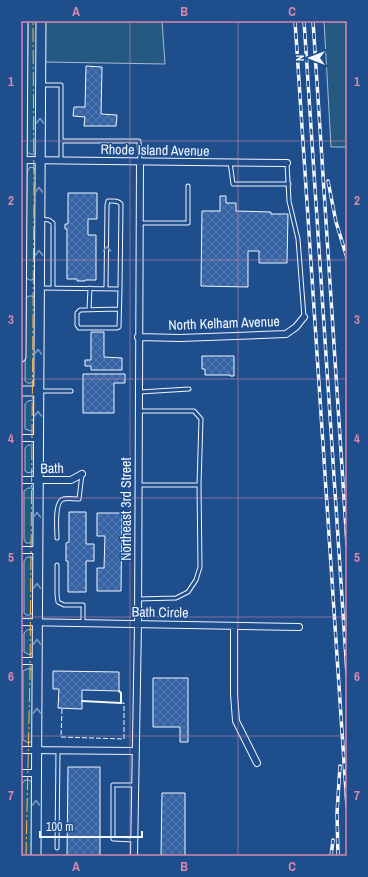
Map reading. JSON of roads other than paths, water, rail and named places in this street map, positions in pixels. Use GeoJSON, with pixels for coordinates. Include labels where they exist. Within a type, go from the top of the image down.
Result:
{"type":"FeatureCollection","features":[{"type":"Feature","properties":{"kind":"main road"},"geometry":{"type":"LineString","coordinates":[[21,357],[23,21]]}},
{"type":"Feature","properties":{"kind":"main road"},"geometry":{"type":"LineString","coordinates":[[36,856],[41,21]]}},
{"type":"Feature","properties":{"kind":"main road"},"geometry":{"type":"LineString","coordinates":[[22,287],[39,288]]}},
{"type":"Feature","properties":{"kind":"main road"},"geometry":{"type":"LineString","coordinates":[[21,391],[38,391]]}},
{"type":"Feature","properties":{"kind":"street","name":"Rhode Island Avenue"},"geometry":{"type":"LineString","coordinates":[[22,160],[287,163]]}},
{"type":"Feature","properties":{"kind":"street","name":"Northeast 3rd Street"},"geometry":{"type":"LineString","coordinates":[[134,856],[138,624],[138,337],[140,161]]}},
{"type":"Feature","properties":{"kind":"street","name":"North Kelham Avenue"},"geometry":{"type":"LineString","coordinates":[[138,337],[180,338],[286,334],[296,327],[304,317]]}},
{"type":"Feature","properties":{"kind":"street"},"geometry":{"type":"LineString","coordinates":[[21,438],[38,438]]}},
{"type":"Feature","properties":{"kind":"street","name":"Bath"},"geometry":{"type":"LineString","coordinates":[[21,480],[71,480],[82,474]]}},
{"type":"Feature","properties":{"kind":"street"},"geometry":{"type":"LineString","coordinates":[[21,550],[37,550]]}},
{"type":"Feature","properties":{"kind":"street","name":"Bath Circle"},"geometry":{"type":"LineString","coordinates":[[21,622],[299,626]]}},
{"type":"Feature","properties":{"kind":"street"},"geometry":{"type":"LineString","coordinates":[[234,626],[234,694],[236,721],[257,763]]}},
{"type":"Feature","properties":{"kind":"street"},"geometry":{"type":"LineString","coordinates":[[21,661],[37,661]]}},
{"type":"Feature","properties":{"kind":"street"},"geometry":{"type":"LineString","coordinates":[[21,750],[136,751]]}},
{"type":"Feature","properties":{"kind":"street"},"geometry":{"type":"LineString","coordinates":[[21,773],[36,773]]}},
{"type":"Feature","properties":{"kind":"lane"},"geometry":{"type":"LineString","coordinates":[[40,85],[61,85],[61,161]]}},
{"type":"Feature","properties":{"kind":"lane"},"geometry":{"type":"LineString","coordinates":[[61,141],[139,141],[140,161]]}},
{"type":"Feature","properties":{"kind":"lane"},"geometry":{"type":"LineString","coordinates":[[230,162],[233,184],[289,184]]}},
{"type":"Feature","properties":{"kind":"lane"},"geometry":{"type":"LineString","coordinates":[[287,163],[289,201],[298,239],[304,317]]}},
{"type":"Feature","properties":{"kind":"lane"},"geometry":{"type":"LineString","coordinates":[[139,224],[188,223],[188,186]]}},
{"type":"Feature","properties":{"kind":"lane"},"geometry":{"type":"LineString","coordinates":[[106,288],[107,205],[108,201],[116,201],[121,204],[119,327],[79,328],[77,326],[77,313],[80,310],[119,309]]}},
{"type":"Feature","properties":{"kind":"lane"},"geometry":{"type":"LineString","coordinates":[[39,219],[49,220],[53,223],[52,288]]}},
{"type":"Feature","properties":{"kind":"lane"},"geometry":{"type":"LineString","coordinates":[[39,288],[120,288]]}},
{"type":"Feature","properties":{"kind":"lane"},"geometry":{"type":"LineString","coordinates":[[89,310],[90,288]]}},
{"type":"Feature","properties":{"kind":"lane"},"geometry":{"type":"LineString","coordinates":[[138,392],[190,389]]}},
{"type":"Feature","properties":{"kind":"lane"},"geometry":{"type":"LineString","coordinates":[[38,391],[71,391]]}},
{"type":"Feature","properties":{"kind":"lane"},"geometry":{"type":"LineString","coordinates":[[138,411],[194,411],[201,419],[199,485],[200,567],[196,580],[188,592],[176,598],[138,599]]}},
{"type":"Feature","properties":{"kind":"lane"},"geometry":{"type":"LineString","coordinates":[[57,538],[58,503],[64,499],[79,499],[82,474]]}},
{"type":"Feature","properties":{"kind":"lane"},"geometry":{"type":"LineString","coordinates":[[138,485],[199,485]]}},
{"type":"Feature","properties":{"kind":"lane"},"geometry":{"type":"LineString","coordinates":[[57,566],[58,602],[64,605],[83,605],[82,623]]}},
{"type":"Feature","properties":{"kind":"lane"},"geometry":{"type":"LineString","coordinates":[[57,848],[58,750]]}},
{"type":"Feature","properties":{"kind":"lane"},"geometry":{"type":"LineString","coordinates":[[134,840],[113,839],[113,785],[135,785]]}},
{"type":"Feature","properties":{"kind":"railway"},"geometry":{"type":"LineString","coordinates":[[295,21],[347,807]]}},
{"type":"Feature","properties":{"kind":"railway"},"geometry":{"type":"LineString","coordinates":[[304,21],[347,674]]}},
{"type":"Feature","properties":{"kind":"railway"},"geometry":{"type":"LineString","coordinates":[[313,21],[347,545]]}},
{"type":"Feature","properties":{"kind":"railway"},"geometry":{"type":"LineString","coordinates":[[328,181],[336,222],[347,258]]}},
{"type":"Feature","properties":{"kind":"railway"},"geometry":{"type":"LineString","coordinates":[[338,856],[337,813],[340,766]]}},
{"type":"Feature","properties":{"kind":"railway"},"geometry":{"type":"LineString","coordinates":[[331,856],[333,840]]}}]}
